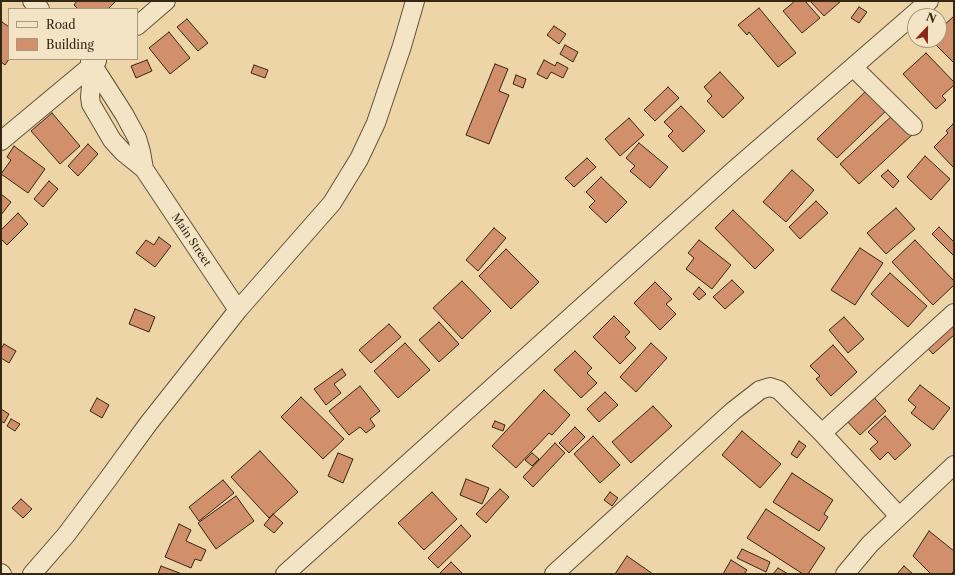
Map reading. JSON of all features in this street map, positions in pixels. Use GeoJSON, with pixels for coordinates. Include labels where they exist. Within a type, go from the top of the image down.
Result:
{"type":"FeatureCollection","features":[{"type":"Feature","properties":{"kind":"street"},"geometry":{"type":"LineString","coordinates":[[138,25],[166,1]]}},
{"type":"Feature","properties":{"kind":"street"},"geometry":{"type":"LineString","coordinates":[[32,574],[66,535],[148,424],[238,310],[332,203],[359,159],[376,123],[402,46],[415,1]]}},
{"type":"Feature","properties":{"kind":"street"},"geometry":{"type":"LineString","coordinates":[[285,574],[720,182],[929,1]]}},
{"type":"Feature","properties":{"kind":"street"},"geometry":{"type":"LineString","coordinates":[[1,141],[93,61]]}},
{"type":"Feature","properties":{"kind":"street","name":"Main Street"},"geometry":{"type":"LineString","coordinates":[[93,61],[90,97],[91,104],[112,140],[123,152],[144,169],[238,310]]}},
{"type":"Feature","properties":{"kind":"street"},"geometry":{"type":"LineString","coordinates":[[853,67],[913,126]]}},
{"type":"Feature","properties":{"kind":"street"},"geometry":{"type":"LineString","coordinates":[[822,434],[954,313]]}},
{"type":"Feature","properties":{"kind":"street"},"geometry":{"type":"LineString","coordinates":[[554,574],[733,411],[760,390],[770,387],[779,390],[899,516]]}},
{"type":"Feature","properties":{"kind":"street"},"geometry":{"type":"LineString","coordinates":[[845,574],[870,544],[954,465]]}},
{"type":"Feature","properties":{"kind":"building"},"geometry":{"type":"Polygon","coordinates":[[[77,1],[116,1],[109,8],[77,8],[74,5],[77,1]]]}},
{"type":"Feature","properties":{"kind":"building"},"geometry":{"type":"Polygon","coordinates":[[[795,1],[805,1],[820,18],[802,33],[783,11],[795,1]]]}},
{"type":"Feature","properties":{"kind":"building"},"geometry":{"type":"Polygon","coordinates":[[[810,1],[841,1],[824,16],[810,1]]]}},
{"type":"Feature","properties":{"kind":"building"},"geometry":{"type":"Polygon","coordinates":[[[859,7],[867,12],[859,23],[851,18],[859,7]]]}},
{"type":"Feature","properties":{"kind":"building"},"geometry":{"type":"Polygon","coordinates":[[[759,8],[796,53],[778,67],[749,32],[747,35],[738,25],[759,8]]]}},
{"type":"Feature","properties":{"kind":"building"},"geometry":{"type":"Polygon","coordinates":[[[954,16],[954,63],[939,48],[947,48],[947,23],[954,16]]]}},
{"type":"Feature","properties":{"kind":"building"},"geometry":{"type":"Polygon","coordinates":[[[187,19],[208,43],[198,51],[177,27],[187,19]]]}},
{"type":"Feature","properties":{"kind":"building"},"geometry":{"type":"Polygon","coordinates":[[[2,22],[8,26],[8,60],[5,65],[1,62],[2,22]]]}},
{"type":"Feature","properties":{"kind":"building"},"geometry":{"type":"Polygon","coordinates":[[[554,26],[566,34],[559,44],[547,35],[554,26]]]}},
{"type":"Feature","properties":{"kind":"building"},"geometry":{"type":"Polygon","coordinates":[[[169,32],[190,58],[170,74],[149,48],[169,32]]]}},
{"type":"Feature","properties":{"kind":"building"},"geometry":{"type":"Polygon","coordinates":[[[565,45],[578,52],[573,62],[560,54],[565,45]]]}},
{"type":"Feature","properties":{"kind":"building"},"geometry":{"type":"Polygon","coordinates":[[[926,53],[954,82],[954,85],[942,96],[946,100],[936,109],[903,74],[926,53]]]}},
{"type":"Feature","properties":{"kind":"building"},"geometry":{"type":"Polygon","coordinates":[[[147,60],[152,71],[136,78],[131,66],[147,60]]]}},
{"type":"Feature","properties":{"kind":"building"},"geometry":{"type":"Polygon","coordinates":[[[544,60],[555,66],[557,62],[568,68],[563,78],[551,72],[547,79],[537,74],[544,60]]]}},
{"type":"Feature","properties":{"kind":"building"},"geometry":{"type":"Polygon","coordinates":[[[495,64],[508,69],[499,91],[509,95],[489,144],[466,135],[495,64]]]}},
{"type":"Feature","properties":{"kind":"building"},"geometry":{"type":"Polygon","coordinates":[[[254,65],[268,70],[265,78],[251,73],[254,65]]]}},
{"type":"Feature","properties":{"kind":"building"},"geometry":{"type":"Polygon","coordinates":[[[720,72],[744,98],[723,118],[707,101],[712,96],[704,87],[720,72]]]}},
{"type":"Feature","properties":{"kind":"building"},"geometry":{"type":"Polygon","coordinates":[[[516,75],[526,79],[523,88],[513,84],[516,75]]]}},
{"type":"Feature","properties":{"kind":"building"},"geometry":{"type":"Polygon","coordinates":[[[871,86],[891,106],[837,158],[817,139],[871,86]]]}},
{"type":"Feature","properties":{"kind":"building"},"geometry":{"type":"Polygon","coordinates":[[[668,87],[679,98],[655,121],[644,110],[668,87]]]}},
{"type":"Feature","properties":{"kind":"building"},"geometry":{"type":"Polygon","coordinates":[[[681,106],[705,131],[683,152],[668,136],[673,131],[664,122],[681,106]]]}},
{"type":"Feature","properties":{"kind":"building"},"geometry":{"type":"Polygon","coordinates":[[[52,113],[80,146],[60,164],[31,131],[52,113]]]}},
{"type":"Feature","properties":{"kind":"building"},"geometry":{"type":"Polygon","coordinates":[[[894,114],[913,134],[859,184],[840,164],[894,114]]]}},
{"type":"Feature","properties":{"kind":"building"},"geometry":{"type":"Polygon","coordinates":[[[629,118],[644,135],[620,156],[605,139],[629,118]]]}},
{"type":"Feature","properties":{"kind":"building"},"geometry":{"type":"Polygon","coordinates":[[[953,124],[954,168],[934,147],[948,133],[946,131],[953,124]]]}},
{"type":"Feature","properties":{"kind":"building"},"geometry":{"type":"Polygon","coordinates":[[[639,143],[668,167],[650,188],[630,171],[635,166],[626,158],[639,143]]]}},
{"type":"Feature","properties":{"kind":"building"},"geometry":{"type":"Polygon","coordinates":[[[88,144],[98,154],[78,176],[68,166],[88,144]]]}},
{"type":"Feature","properties":{"kind":"building"},"geometry":{"type":"Polygon","coordinates":[[[14,146],[45,169],[28,193],[1,174],[11,160],[7,157],[14,146]]]}},
{"type":"Feature","properties":{"kind":"building"},"geometry":{"type":"Polygon","coordinates":[[[925,156],[950,179],[931,200],[907,177],[925,156]]]}},
{"type":"Feature","properties":{"kind":"building"},"geometry":{"type":"Polygon","coordinates":[[[587,158],[596,167],[574,187],[565,178],[587,158]]]}},
{"type":"Feature","properties":{"kind":"building"},"geometry":{"type":"Polygon","coordinates":[[[792,170],[814,190],[786,222],[763,202],[792,170]]]}},
{"type":"Feature","properties":{"kind":"building"},"geometry":{"type":"Polygon","coordinates":[[[888,170],[899,181],[893,188],[881,176],[888,170]]]}},
{"type":"Feature","properties":{"kind":"building"},"geometry":{"type":"Polygon","coordinates":[[[601,177],[627,202],[606,223],[589,207],[595,201],[586,192],[601,177]]]}},
{"type":"Feature","properties":{"kind":"building"},"geometry":{"type":"Polygon","coordinates":[[[49,181],[58,189],[43,207],[34,199],[49,181]]]}},
{"type":"Feature","properties":{"kind":"building"},"geometry":{"type":"Polygon","coordinates":[[[1,194],[11,202],[1,215],[1,194]]]}},
{"type":"Feature","properties":{"kind":"building"},"geometry":{"type":"Polygon","coordinates":[[[816,201],[828,213],[800,239],[789,227],[816,201]]]}},
{"type":"Feature","properties":{"kind":"building"},"geometry":{"type":"Polygon","coordinates":[[[896,208],[915,229],[886,254],[867,233],[896,208]]]}},
{"type":"Feature","properties":{"kind":"building"},"geometry":{"type":"Polygon","coordinates":[[[733,210],[774,250],[755,269],[715,228],[733,210]]]}},
{"type":"Feature","properties":{"kind":"building"},"geometry":{"type":"Polygon","coordinates":[[[18,213],[28,224],[7,245],[1,239],[1,230],[18,213]]]}},
{"type":"Feature","properties":{"kind":"building"},"geometry":{"type":"Polygon","coordinates":[[[939,227],[954,242],[954,256],[932,234],[939,227]]]}},
{"type":"Feature","properties":{"kind":"building"},"geometry":{"type":"Polygon","coordinates":[[[494,228],[506,238],[478,271],[466,260],[494,228]]]}},
{"type":"Feature","properties":{"kind":"building"},"geometry":{"type":"Polygon","coordinates":[[[159,237],[171,246],[155,267],[136,253],[146,240],[154,245],[159,237]]]}},
{"type":"Feature","properties":{"kind":"building"},"geometry":{"type":"Polygon","coordinates":[[[699,240],[731,265],[712,289],[686,269],[694,258],[688,253],[699,240]]]}},
{"type":"Feature","properties":{"kind":"building"},"geometry":{"type":"Polygon","coordinates":[[[915,240],[954,281],[954,285],[933,305],[892,262],[915,240]]]}},
{"type":"Feature","properties":{"kind":"building"},"geometry":{"type":"Polygon","coordinates":[[[860,248],[883,263],[855,305],[831,290],[860,248]]]}},
{"type":"Feature","properties":{"kind":"building"},"geometry":{"type":"Polygon","coordinates":[[[506,249],[539,282],[511,309],[479,276],[506,249]]]}},
{"type":"Feature","properties":{"kind":"building"},"geometry":{"type":"Polygon","coordinates":[[[890,273],[927,306],[908,327],[871,294],[890,273]]]}},
{"type":"Feature","properties":{"kind":"building"},"geometry":{"type":"Polygon","coordinates":[[[732,280],[744,292],[725,309],[713,297],[732,280]]]}},
{"type":"Feature","properties":{"kind":"building"},"geometry":{"type":"Polygon","coordinates":[[[462,281],[491,311],[462,339],[433,308],[462,281]]]}},
{"type":"Feature","properties":{"kind":"building"},"geometry":{"type":"Polygon","coordinates":[[[655,282],[672,299],[666,304],[676,314],[660,330],[634,303],[655,282]]]}},
{"type":"Feature","properties":{"kind":"building"},"geometry":{"type":"Polygon","coordinates":[[[699,287],[706,294],[699,300],[693,294],[699,287]]]}},
{"type":"Feature","properties":{"kind":"building"},"geometry":{"type":"Polygon","coordinates":[[[135,309],[155,317],[149,332],[129,324],[135,309]]]}},
{"type":"Feature","properties":{"kind":"building"},"geometry":{"type":"Polygon","coordinates":[[[614,316],[630,332],[625,337],[636,348],[620,364],[593,337],[614,316]]]}},
{"type":"Feature","properties":{"kind":"building"},"geometry":{"type":"Polygon","coordinates":[[[844,317],[864,339],[848,353],[829,330],[844,317]]]}},
{"type":"Feature","properties":{"kind":"building"},"geometry":{"type":"Polygon","coordinates":[[[948,321],[954,327],[954,335],[933,354],[923,343],[948,321]]]}},
{"type":"Feature","properties":{"kind":"building"},"geometry":{"type":"Polygon","coordinates":[[[439,322],[459,344],[439,362],[419,340],[439,322]]]}},
{"type":"Feature","properties":{"kind":"building"},"geometry":{"type":"Polygon","coordinates":[[[389,324],[401,337],[371,363],[359,350],[389,324]]]}},
{"type":"Feature","properties":{"kind":"building"},"geometry":{"type":"Polygon","coordinates":[[[405,343],[430,370],[398,398],[374,371],[405,343]]]}},
{"type":"Feature","properties":{"kind":"building"},"geometry":{"type":"Polygon","coordinates":[[[651,343],[667,358],[636,392],[620,377],[651,343]]]}},
{"type":"Feature","properties":{"kind":"building"},"geometry":{"type":"Polygon","coordinates":[[[4,344],[16,351],[9,363],[1,358],[1,349],[4,344]]]}},
{"type":"Feature","properties":{"kind":"building"},"geometry":{"type":"Polygon","coordinates":[[[833,345],[857,372],[831,396],[816,379],[820,376],[810,366],[833,345]]]}},
{"type":"Feature","properties":{"kind":"building"},"geometry":{"type":"Polygon","coordinates":[[[575,351],[592,368],[587,373],[597,383],[581,398],[554,370],[575,351]]]}},
{"type":"Feature","properties":{"kind":"building"},"geometry":{"type":"Polygon","coordinates":[[[342,369],[346,375],[334,384],[341,393],[326,405],[314,389],[342,369]]]}},
{"type":"Feature","properties":{"kind":"building"},"geometry":{"type":"Polygon","coordinates":[[[920,385],[950,408],[933,430],[911,413],[916,407],[908,400],[920,385]]]}},
{"type":"Feature","properties":{"kind":"building"},"geometry":{"type":"Polygon","coordinates":[[[360,386],[380,411],[370,419],[375,426],[366,433],[360,427],[349,435],[329,411],[360,386]]]}},
{"type":"Feature","properties":{"kind":"building"},"geometry":{"type":"Polygon","coordinates":[[[544,390],[570,415],[552,435],[549,433],[516,468],[492,446],[544,390]]]}},
{"type":"Feature","properties":{"kind":"building"},"geometry":{"type":"Polygon","coordinates":[[[605,392],[618,405],[599,422],[587,409],[605,392]]]}},
{"type":"Feature","properties":{"kind":"building"},"geometry":{"type":"Polygon","coordinates":[[[871,394],[886,411],[860,435],[844,418],[871,394]]]}},
{"type":"Feature","properties":{"kind":"building"},"geometry":{"type":"Polygon","coordinates":[[[301,397],[344,439],[323,459],[281,417],[301,397]]]}},
{"type":"Feature","properties":{"kind":"building"},"geometry":{"type":"Polygon","coordinates":[[[97,398],[109,405],[102,418],[90,411],[97,398]]]}},
{"type":"Feature","properties":{"kind":"building"},"geometry":{"type":"Polygon","coordinates":[[[653,406],[672,426],[631,463],[612,442],[653,406]]]}},
{"type":"Feature","properties":{"kind":"building"},"geometry":{"type":"Polygon","coordinates":[[[1,409],[9,414],[4,423],[1,421],[1,409]]]}},
{"type":"Feature","properties":{"kind":"building"},"geometry":{"type":"Polygon","coordinates":[[[885,416],[911,445],[895,460],[888,452],[880,460],[870,449],[878,442],[868,432],[885,416]]]}},
{"type":"Feature","properties":{"kind":"building"},"geometry":{"type":"Polygon","coordinates":[[[11,419],[20,424],[15,431],[7,426],[11,419]]]}},
{"type":"Feature","properties":{"kind":"building"},"geometry":{"type":"Polygon","coordinates":[[[495,421],[505,425],[503,431],[492,427],[495,421]]]}},
{"type":"Feature","properties":{"kind":"building"},"geometry":{"type":"Polygon","coordinates":[[[575,427],[585,437],[569,453],[559,443],[575,427]]]}},
{"type":"Feature","properties":{"kind":"building"},"geometry":{"type":"Polygon","coordinates":[[[742,431],[781,464],[760,488],[722,455],[742,431]]]}},
{"type":"Feature","properties":{"kind":"building"},"geometry":{"type":"Polygon","coordinates":[[[593,436],[620,465],[600,483],[574,454],[593,436]]]}},
{"type":"Feature","properties":{"kind":"building"},"geometry":{"type":"Polygon","coordinates":[[[799,441],[806,446],[797,458],[791,454],[799,441]]]}},
{"type":"Feature","properties":{"kind":"building"},"geometry":{"type":"Polygon","coordinates":[[[555,443],[565,453],[533,487],[523,477],[555,443]]]}},
{"type":"Feature","properties":{"kind":"building"},"geometry":{"type":"Polygon","coordinates":[[[260,451],[298,492],[269,518],[231,477],[260,451]]]}},
{"type":"Feature","properties":{"kind":"building"},"geometry":{"type":"Polygon","coordinates":[[[338,453],[353,459],[343,483],[328,476],[338,453]]]}},
{"type":"Feature","properties":{"kind":"building"},"geometry":{"type":"Polygon","coordinates":[[[532,453],[539,459],[532,466],[525,460],[532,453]]]}},
{"type":"Feature","properties":{"kind":"building"},"geometry":{"type":"Polygon","coordinates":[[[792,473],[833,500],[824,514],[828,517],[819,531],[773,502],[792,473]]]}},
{"type":"Feature","properties":{"kind":"building"},"geometry":{"type":"Polygon","coordinates":[[[466,479],[489,488],[482,504],[460,495],[466,479]]]}},
{"type":"Feature","properties":{"kind":"building"},"geometry":{"type":"Polygon","coordinates":[[[223,480],[234,493],[199,521],[189,507],[223,480]]]}},
{"type":"Feature","properties":{"kind":"building"},"geometry":{"type":"Polygon","coordinates":[[[500,489],[509,497],[486,523],[476,514],[500,489]]]}},
{"type":"Feature","properties":{"kind":"building"},"geometry":{"type":"Polygon","coordinates":[[[432,492],[457,519],[424,550],[398,523],[432,492]]]}},
{"type":"Feature","properties":{"kind":"building"},"geometry":{"type":"Polygon","coordinates":[[[610,492],[618,498],[612,506],[604,500],[610,492]]]}},
{"type":"Feature","properties":{"kind":"building"},"geometry":{"type":"Polygon","coordinates":[[[236,496],[254,521],[216,549],[198,523],[236,496]]]}},
{"type":"Feature","properties":{"kind":"building"},"geometry":{"type":"Polygon","coordinates":[[[21,499],[32,509],[23,518],[12,508],[21,499]]]}},
{"type":"Feature","properties":{"kind":"building"},"geometry":{"type":"Polygon","coordinates":[[[766,509],[825,548],[808,574],[803,574],[747,538],[766,509]]]}},
{"type":"Feature","properties":{"kind":"building"},"geometry":{"type":"Polygon","coordinates":[[[273,514],[283,523],[274,533],[264,525],[273,514]]]}},
{"type":"Feature","properties":{"kind":"building"},"geometry":{"type":"Polygon","coordinates":[[[179,524],[191,530],[186,541],[206,550],[201,561],[195,559],[191,568],[165,557],[179,524]]]}},
{"type":"Feature","properties":{"kind":"building"},"geometry":{"type":"Polygon","coordinates":[[[461,525],[471,536],[438,568],[428,558],[461,525]]]}},
{"type":"Feature","properties":{"kind":"building"},"geometry":{"type":"Polygon","coordinates":[[[929,531],[954,551],[954,571],[951,574],[931,574],[913,556],[929,531]]]}},
{"type":"Feature","properties":{"kind":"building"},"geometry":{"type":"Polygon","coordinates":[[[742,549],[770,562],[766,572],[737,558],[742,549]]]}},
{"type":"Feature","properties":{"kind":"building"},"geometry":{"type":"Polygon","coordinates":[[[627,556],[653,574],[615,574],[627,556]]]}},
{"type":"Feature","properties":{"kind":"building"},"geometry":{"type":"Polygon","coordinates":[[[731,560],[747,570],[744,574],[723,574],[731,560]]]}},
{"type":"Feature","properties":{"kind":"building"},"geometry":{"type":"Polygon","coordinates":[[[451,562],[463,574],[439,574],[451,562]]]}},
{"type":"Feature","properties":{"kind":"building"},"geometry":{"type":"Polygon","coordinates":[[[161,566],[182,574],[158,574],[161,566]]]}},
{"type":"Feature","properties":{"kind":"building"},"geometry":{"type":"Polygon","coordinates":[[[904,566],[913,574],[897,574],[904,566]]]}},
{"type":"Feature","properties":{"kind":"building"},"geometry":{"type":"Polygon","coordinates":[[[778,568],[788,574],[773,574],[778,568]]]}}]}
